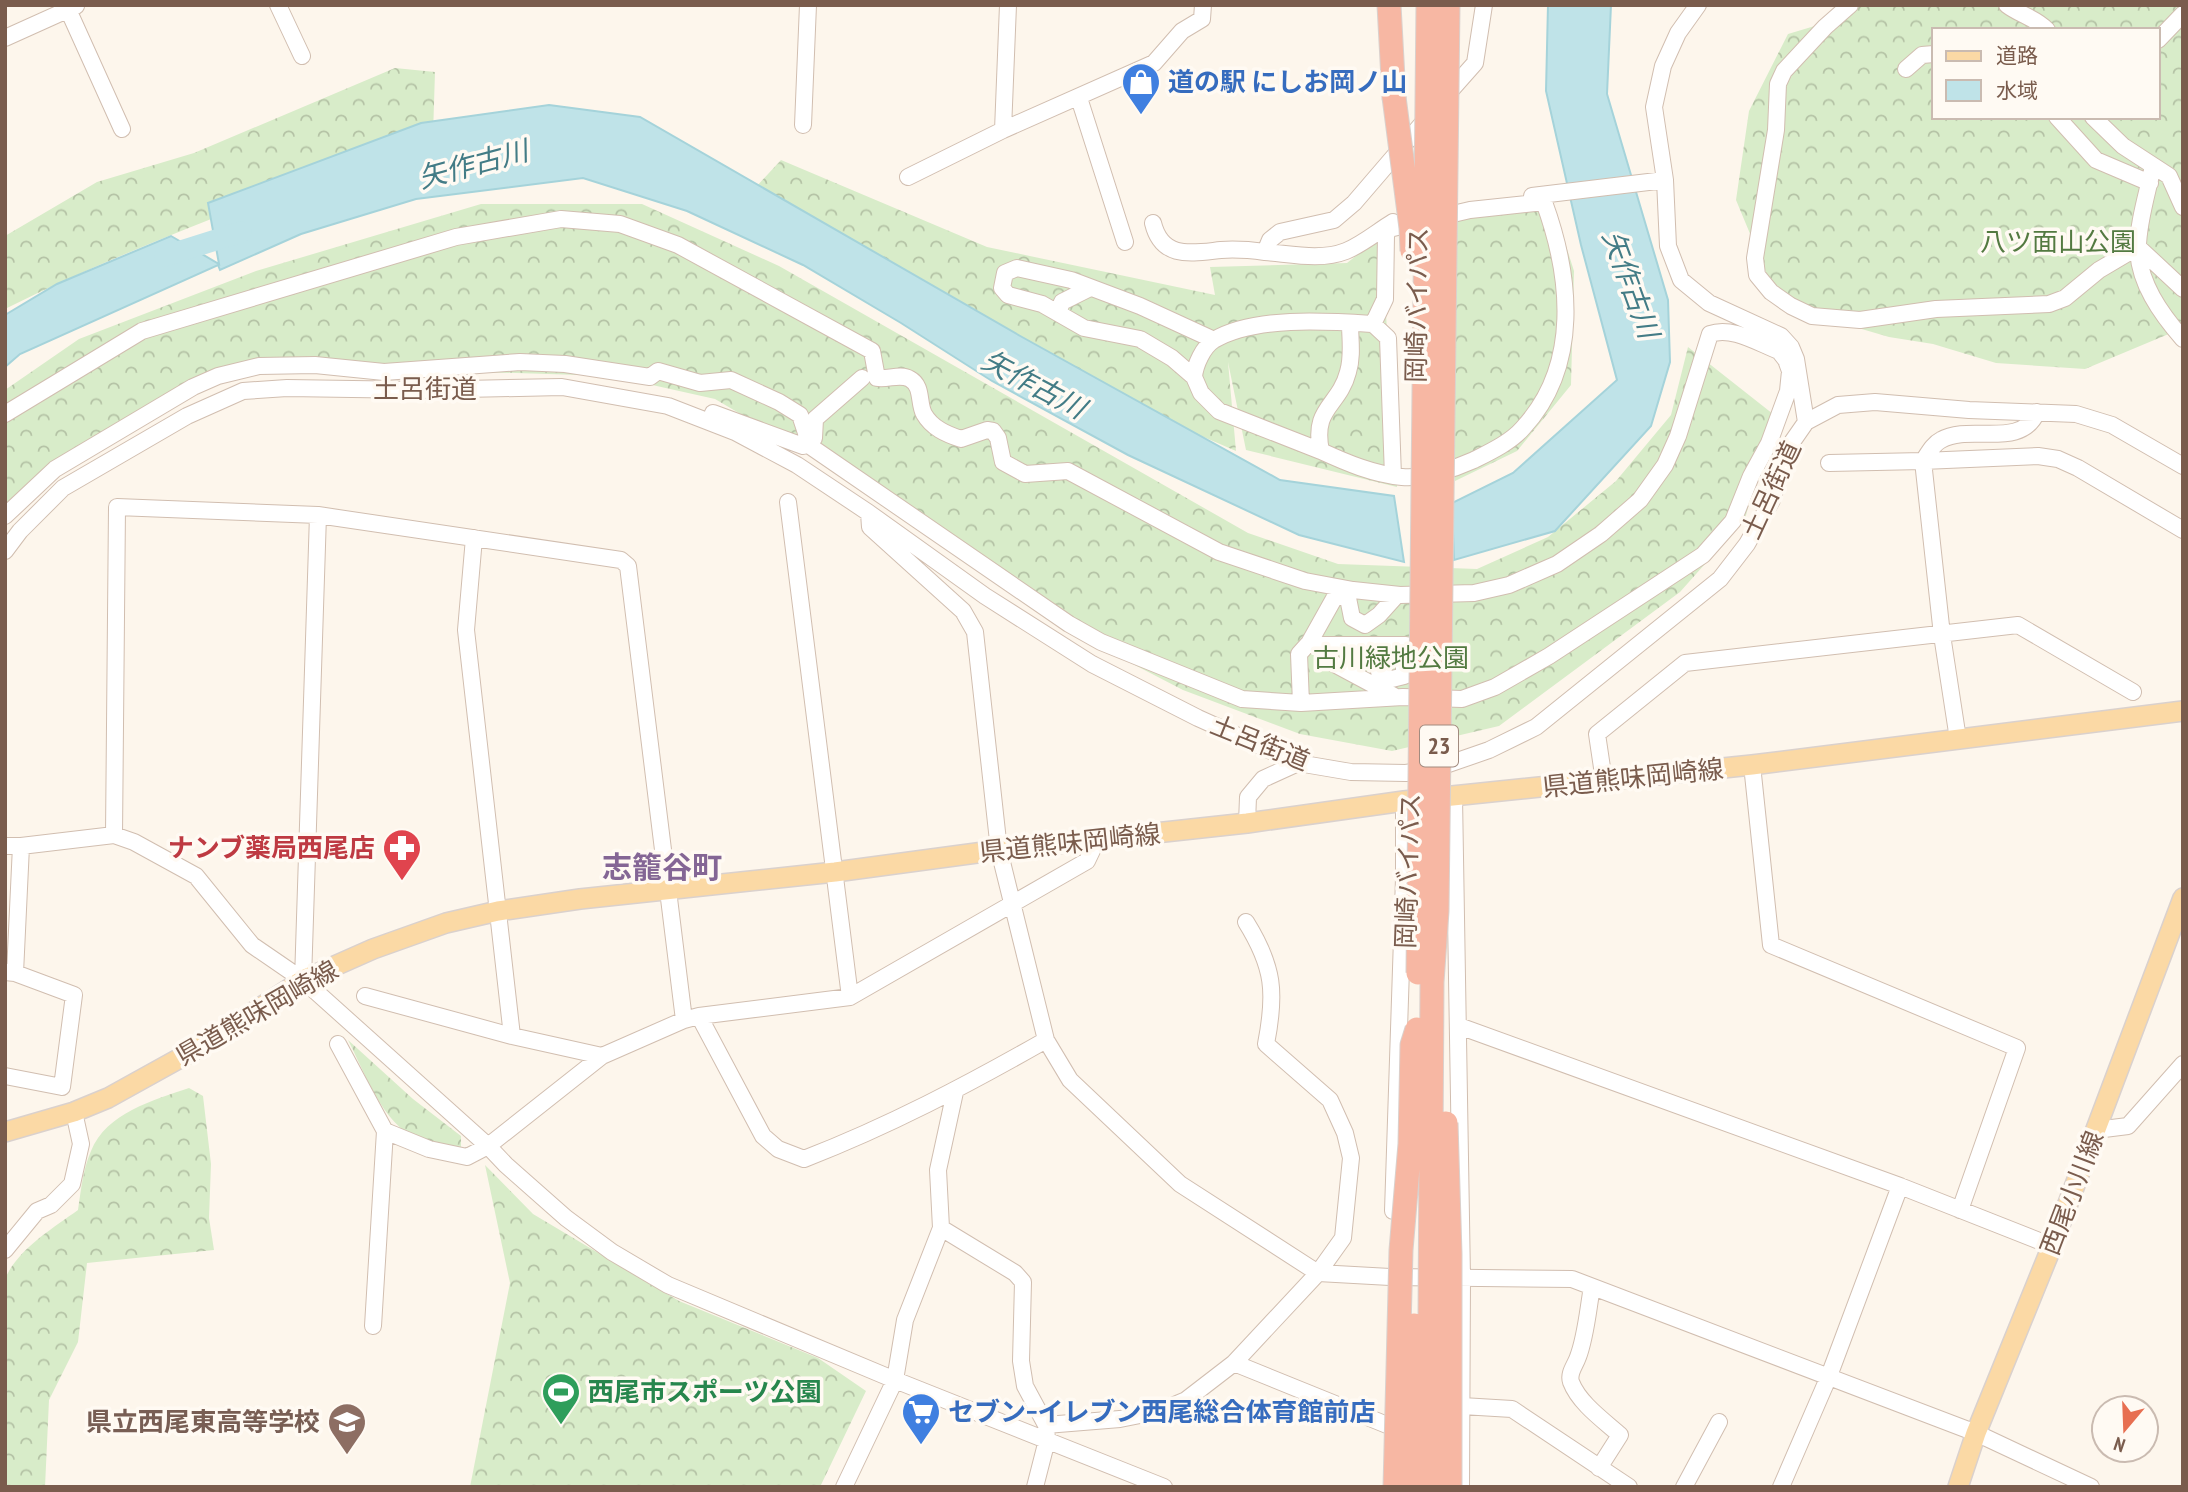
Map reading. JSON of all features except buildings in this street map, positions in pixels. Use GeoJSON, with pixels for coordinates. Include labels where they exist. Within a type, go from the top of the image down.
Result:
{"type":"FeatureCollection","features":[{"type":"Feature","properties":{"kind":"highway","name":"23"},"geometry":{"type":"LineString","coordinates":[[1388,5],[1394,97],[1411,228],[1418,443],[1424,451]]}},
{"type":"Feature","properties":{"kind":"highway","name":"岡崎バイパス"},"geometry":{"type":"LineString","coordinates":[[1413,1487],[1428,5]]}},
{"type":"Feature","properties":{"kind":"highway","name":"岡崎バイパス"},"geometry":{"type":"LineString","coordinates":[[1429,1487],[1432,982],[1437,911],[1448,5]]}},
{"type":"Feature","properties":{"kind":"highway","name":"23"},"geometry":{"type":"LineString","coordinates":[[1432,982],[1443,1026],[1450,1254],[1450,1487]]}},
{"type":"Feature","properties":{"kind":"highway","name":"23"},"geometry":{"type":"LineString","coordinates":[[1395,1487],[1401,1250],[1409,1144],[1412,1045],[1417,1029]]}},
{"type":"Feature","properties":{"kind":"main road","name":"県道熊味岡崎線"},"geometry":{"type":"LineString","coordinates":[[5,1132],[74,1112],[108,1098],[191,1052],[303,980],[373,949],[446,923],[498,911],[1404,801],[1752,765],[2183,712]]}},
{"type":"Feature","properties":{"kind":"main road","name":"西尾小川線"},"geometry":{"type":"LineString","coordinates":[[1958,1487],[1976,1433],[2052,1246],[2183,898]]}},
{"type":"Feature","properties":{"kind":"street"},"geometry":{"type":"LineString","coordinates":[[278,5],[302,56]]}},
{"type":"Feature","properties":{"kind":"street"},"geometry":{"type":"LineString","coordinates":[[803,125],[808,5]]}},
{"type":"Feature","properties":{"kind":"street"},"geometry":{"type":"LineString","coordinates":[[1003,130],[1008,5]]}},
{"type":"Feature","properties":{"kind":"street"},"geometry":{"type":"LineString","coordinates":[[908,177],[1003,130],[1154,63],[1182,31],[1202,19],[1203,5]]}},
{"type":"Feature","properties":{"kind":"street"},"geometry":{"type":"LineString","coordinates":[[1265,252],[1269,240],[1280,232],[1334,220],[1354,203],[1475,63],[1484,5]]}},
{"type":"Feature","properties":{"kind":"street"},"geometry":{"type":"LineString","coordinates":[[807,444],[1069,624],[1101,642],[1242,699],[1301,703],[1396,697],[1462,699],[1495,687],[1549,656],[1703,555],[1733,521],[1788,391],[1790,371],[1781,336],[1709,303],[1681,280],[1668,246],[1665,180],[1654,107],[1663,66],[1678,33],[1698,5]]}},
{"type":"Feature","properties":{"kind":"street"},"geometry":{"type":"LineString","coordinates":[[1850,5],[1825,26],[1784,71],[1778,84],[1776,130],[1755,258],[1757,275],[1771,292],[1812,316],[1831,319],[1860,320],[1908,312],[1978,306],[2049,304],[2065,298],[2099,270],[2138,247]]}},
{"type":"Feature","properties":{"kind":"street"},"geometry":{"type":"LineString","coordinates":[[2007,5],[2044,27]]}},
{"type":"Feature","properties":{"kind":"street"},"geometry":{"type":"LineString","coordinates":[[2032,5],[2044,27]]}},
{"type":"Feature","properties":{"kind":"street"},"geometry":{"type":"LineString","coordinates":[[5,38],[71,7],[122,129]]}},
{"type":"Feature","properties":{"kind":"street"},"geometry":{"type":"LineString","coordinates":[[2160,38],[2183,14]]}},
{"type":"Feature","properties":{"kind":"street"},"geometry":{"type":"LineString","coordinates":[[1906,69],[1922,55],[1932,54]]}},
{"type":"Feature","properties":{"kind":"street"},"geometry":{"type":"LineString","coordinates":[[1079,98],[1125,242]]}},
{"type":"Feature","properties":{"kind":"street"},"geometry":{"type":"LineString","coordinates":[[2059,119],[2096,160],[2150,183]]}},
{"type":"Feature","properties":{"kind":"street"},"geometry":{"type":"LineString","coordinates":[[2095,119],[2123,146],[2169,176],[2183,207]]}},
{"type":"Feature","properties":{"kind":"street"},"geometry":{"type":"LineString","coordinates":[[2153,166],[2138,247],[2145,279],[2154,300],[2164,317],[2183,339]]}},
{"type":"Feature","properties":{"kind":"street"},"geometry":{"type":"LineString","coordinates":[[1153,223],[1156,234],[1165,244],[1188,254],[1219,250],[1323,257],[1349,250],[1396,221],[1474,202],[1665,180]]}},
{"type":"Feature","properties":{"kind":"street"},"geometry":{"type":"LineString","coordinates":[[1214,340],[1140,306],[1071,280],[1017,268],[1005,273],[1002,288],[1008,295],[1042,304],[1084,328],[1140,339],[1172,358],[1194,377],[1201,393],[1219,411],[1378,473],[1406,477],[1463,464],[1490,452],[1522,430],[1547,396],[1561,359],[1566,317],[1564,275],[1558,239],[1544,202],[1470,210],[1389,229],[1386,234],[1385,299],[1373,324]]}},
{"type":"Feature","properties":{"kind":"street"},"geometry":{"type":"LineString","coordinates":[[5,414],[142,331],[456,237],[561,219],[620,224],[678,245],[872,351],[877,378],[903,376],[913,380],[918,386],[925,415],[933,425],[961,439],[987,430],[993,431],[998,438],[1003,462],[1025,474],[1068,471],[1219,552],[1305,581],[1353,590],[1397,595],[1474,593],[1509,585],[1557,564],[1601,534],[1640,500],[1665,465],[1678,436],[1710,334],[1720,331],[1731,333],[1785,349],[1796,359],[1806,422],[1838,405]]}},
{"type":"Feature","properties":{"kind":"street"},"geometry":{"type":"LineString","coordinates":[[2138,247],[2183,289]]}},
{"type":"Feature","properties":{"kind":"street"},"geometry":{"type":"LineString","coordinates":[[1058,313],[1062,302],[1090,288]]}},
{"type":"Feature","properties":{"kind":"street"},"geometry":{"type":"LineString","coordinates":[[1194,377],[1198,362],[1214,340],[1244,330],[1312,320],[1373,324],[1388,338],[1393,476]]}},
{"type":"Feature","properties":{"kind":"street"},"geometry":{"type":"LineString","coordinates":[[1321,451],[1318,435],[1322,416],[1349,371],[1350,323]]}},
{"type":"Feature","properties":{"kind":"street"},"geometry":{"type":"LineString","coordinates":[[5,516],[55,469],[192,387],[218,376],[259,366],[315,365],[384,372],[520,362],[565,365],[650,377],[658,371],[701,383],[731,380],[800,415],[807,444]]}},
{"type":"Feature","properties":{"kind":"street"},"geometry":{"type":"LineString","coordinates":[[697,417],[702,411],[710,412],[803,446],[814,438],[815,419],[862,377]]}},
{"type":"Feature","properties":{"kind":"street","name":"土呂街道"},"geometry":{"type":"LineString","coordinates":[[5,551],[20,531],[63,488],[187,416],[243,391],[287,388],[418,390],[562,387],[668,406],[735,432],[797,465],[985,596],[1092,664],[1198,718],[1298,763],[1351,772],[1406,774],[1437,768],[1489,750],[1536,727],[1720,579],[1747,544],[1772,500],[1790,445],[1806,422]]}},
{"type":"Feature","properties":{"kind":"street"},"geometry":{"type":"LineString","coordinates":[[1801,394],[1811,404],[1820,407],[1875,402],[1969,410],[2076,414],[2112,425],[2183,466]]}},
{"type":"Feature","properties":{"kind":"street"},"geometry":{"type":"LineString","coordinates":[[1958,739],[1942,635],[1923,461],[1939,441],[1963,433],[2015,432],[2029,425],[2037,412]]}},
{"type":"Feature","properties":{"kind":"street"},"geometry":{"type":"LineString","coordinates":[[1829,463],[2038,456],[2058,459],[2183,530]]}},
{"type":"Feature","properties":{"kind":"street"},"geometry":{"type":"LineString","coordinates":[[788,502],[850,997]]}},
{"type":"Feature","properties":{"kind":"street"},"geometry":{"type":"LineString","coordinates":[[114,835],[117,506],[318,515],[621,559],[628,566],[668,890],[692,1018],[762,1136],[778,1149],[804,1159],[955,1092],[1046,1040]]}},
{"type":"Feature","properties":{"kind":"street"},"geometry":{"type":"LineString","coordinates":[[869,513],[870,527],[962,611],[975,632],[999,850],[1046,1040],[1070,1080],[1180,1184],[1318,1273],[1390,1277],[1572,1279],[1976,1433],[2091,1487]]}},
{"type":"Feature","properties":{"kind":"street"},"geometry":{"type":"LineString","coordinates":[[303,980],[318,515]]}},
{"type":"Feature","properties":{"kind":"street"},"geometry":{"type":"LineString","coordinates":[[474,538],[466,629],[512,1036]]}},
{"type":"Feature","properties":{"kind":"street"},"geometry":{"type":"LineString","coordinates":[[1301,703],[1299,654],[1336,595],[1348,598],[1352,618],[1366,625],[1397,595]]}},
{"type":"Feature","properties":{"kind":"street"},"geometry":{"type":"LineString","coordinates":[[1604,781],[1597,734],[1685,663],[2018,625],[2133,692]]}},
{"type":"Feature","properties":{"kind":"street"},"geometry":{"type":"LineString","coordinates":[[1306,646],[1359,645],[1391,664]]}},
{"type":"Feature","properties":{"kind":"street"},"geometry":{"type":"LineString","coordinates":[[1354,675],[1361,660],[1359,645]]}},
{"type":"Feature","properties":{"kind":"street"},"geometry":{"type":"LineString","coordinates":[[1306,646],[1354,675],[1391,664]]}},
{"type":"Feature","properties":{"kind":"street"},"geometry":{"type":"LineString","coordinates":[[1300,675],[1314,673],[1327,660]]}},
{"type":"Feature","properties":{"kind":"street"},"geometry":{"type":"LineString","coordinates":[[1391,664],[1396,697]]}},
{"type":"Feature","properties":{"kind":"street"},"geometry":{"type":"LineString","coordinates":[[1247,822],[1248,797],[1263,779],[1298,763]]}},
{"type":"Feature","properties":{"kind":"street"},"geometry":{"type":"LineString","coordinates":[[1752,765],[1771,945],[2018,1048],[1960,1210]]}},
{"type":"Feature","properties":{"kind":"street"},"geometry":{"type":"LineString","coordinates":[[1454,797],[1462,1278],[1461,1487]]}},
{"type":"Feature","properties":{"kind":"street"},"geometry":{"type":"LineString","coordinates":[[1387,1487],[1390,1277],[1398,1104],[1404,801]]}},
{"type":"Feature","properties":{"kind":"street"},"geometry":{"type":"LineString","coordinates":[[5,1076],[62,1087],[74,995],[10,972],[13,846],[114,835],[134,842],[195,876],[252,945],[303,980],[566,1218],[612,1252],[657,1279],[895,1380],[1046,1433],[1164,1487]]}},
{"type":"Feature","properties":{"kind":"street"},"geometry":{"type":"LineString","coordinates":[[385,1131],[429,1149],[467,1157],[488,1146],[602,1056],[692,1018],[850,997],[1087,861],[1097,840]]}},
{"type":"Feature","properties":{"kind":"street"},"geometry":{"type":"LineString","coordinates":[[1046,1433],[1160,1411],[1185,1400],[1234,1363],[1318,1273],[1343,1238],[1351,1158],[1345,1133],[1330,1100],[1266,1044],[1273,1009],[1269,970],[1260,945],[1246,922]]}},
{"type":"Feature","properties":{"kind":"street"},"geometry":{"type":"LineString","coordinates":[[365,996],[512,1036],[602,1056]]}},
{"type":"Feature","properties":{"kind":"street"},"geometry":{"type":"LineString","coordinates":[[1459,1026],[1900,1186],[2052,1246]]}},
{"type":"Feature","properties":{"kind":"street"},"geometry":{"type":"LineString","coordinates":[[338,1044],[385,1131],[373,1326]]}},
{"type":"Feature","properties":{"kind":"street"},"geometry":{"type":"LineString","coordinates":[[2096,1130],[2128,1126],[2183,1064]]}},
{"type":"Feature","properties":{"kind":"street"},"geometry":{"type":"LineString","coordinates":[[844,1487],[895,1380],[905,1320],[941,1228],[938,1170],[955,1092]]}},
{"type":"Feature","properties":{"kind":"street"},"geometry":{"type":"LineString","coordinates":[[5,1250],[37,1211],[51,1205],[72,1184],[81,1144],[74,1112]]}},
{"type":"Feature","properties":{"kind":"street"},"geometry":{"type":"LineString","coordinates":[[1781,1487],[1829,1376],[1900,1186]]}},
{"type":"Feature","properties":{"kind":"street"},"geometry":{"type":"LineString","coordinates":[[941,1228],[1015,1273],[1023,1282],[1021,1361],[1024,1386],[1046,1433],[1035,1487]]}},
{"type":"Feature","properties":{"kind":"street"},"geometry":{"type":"LineString","coordinates":[[1592,1287],[1579,1356],[1570,1380],[1576,1392],[1595,1413],[1620,1434],[1599,1468]]}},
{"type":"Feature","properties":{"kind":"street"},"geometry":{"type":"LineString","coordinates":[[1234,1363],[1387,1424]]}},
{"type":"Feature","properties":{"kind":"street"},"geometry":{"type":"LineString","coordinates":[[1462,1406],[1512,1409],[1621,1485]]}},
{"type":"Feature","properties":{"kind":"street"},"geometry":{"type":"LineString","coordinates":[[1684,1487],[1719,1422]]}},
{"type":"Feature","properties":{"kind":"green space","name":"八ツ面山公園"},"geometry":{"type":"Polygon","coordinates":[[[1858,5],[2183,5],[2183,328],[2085,369],[1996,363],[1933,344],[1889,337],[1831,320],[1773,289],[1736,200],[1749,111],[1788,34],[1855,9],[1858,5]]]}},
{"type":"Feature","properties":{"kind":"green space"},"geometry":{"type":"Polygon","coordinates":[[[395,68],[435,72],[433,135],[163,238],[5,309],[5,236],[97,182],[194,153],[395,68]]]}},
{"type":"Feature","properties":{"kind":"green space"},"geometry":{"type":"Polygon","coordinates":[[[781,160],[987,247],[1215,295],[1210,267],[1347,263],[1381,236],[1397,487],[1246,450],[1228,362],[1236,451],[1033,363],[756,187],[781,160]]]}},
{"type":"Feature","properties":{"kind":"green space","name":"古川緑地公園"},"geometry":{"type":"Polygon","coordinates":[[[481,204],[642,204],[779,266],[1248,533],[1338,564],[1477,569],[1548,537],[1616,481],[1671,415],[1688,347],[1773,414],[1745,519],[1680,592],[1499,726],[1392,751],[1300,734],[1183,690],[1100,647],[812,456],[715,399],[612,376],[314,367],[221,379],[67,463],[5,525],[5,390],[79,339],[256,271],[481,204]]]}},
{"type":"Feature","properties":{"kind":"green space"},"geometry":{"type":"Polygon","coordinates":[[[1553,205],[1574,271],[1571,385],[1517,451],[1455,481],[1450,211],[1553,205]]]}},
{"type":"Feature","properties":{"kind":"green space"},"geometry":{"type":"Polygon","coordinates":[[[348,1040],[413,1099],[461,1136],[461,1147],[417,1138],[394,1122],[376,1096],[348,1040]]]}},
{"type":"Feature","properties":{"kind":"green space"},"geometry":{"type":"Polygon","coordinates":[[[189,1088],[203,1096],[211,1164],[209,1218],[214,1250],[87,1263],[78,1342],[49,1400],[45,1487],[5,1487],[5,1279],[27,1249],[78,1210],[88,1158],[98,1138],[108,1127],[132,1110],[189,1088]]]}},
{"type":"Feature","properties":{"kind":"green space"},"geometry":{"type":"Polygon","coordinates":[[[485,1165],[533,1214],[679,1301],[818,1358],[866,1391],[820,1487],[470,1487],[510,1283],[485,1165]]]}},
{"type":"Feature","properties":{"kind":"water"},"geometry":{"type":"Polygon","coordinates":[[[1548,5],[1611,5],[1607,94],[1668,300],[1670,362],[1651,426],[1555,531],[1454,560],[1452,503],[1513,473],[1617,380],[1581,245],[1546,91],[1548,5]]]}},
{"type":"Feature","properties":{"kind":"water"},"geometry":{"type":"Polygon","coordinates":[[[549,105],[640,117],[1022,337],[1280,480],[1394,496],[1404,562],[1299,535],[1128,455],[992,381],[803,265],[687,211],[583,178],[416,199],[301,234],[220,270],[218,265],[20,354],[5,367],[5,315],[57,284],[171,236],[219,264],[208,203],[421,123],[549,105]]]}},
{"type":"Feature","properties":{"kind":"waterway","name":"矢作古川"},"geometry":{"type":"LineString","coordinates":[[165,256],[241,232]]}},
{"type":"Feature","properties":{"kind":"place","name":"道の駅 にしお岡ノ山"},"geometry":{"type":"Point","coordinates":[1141,116]}},
{"type":"Feature","properties":{"kind":"place","name":"ナンブ薬局西尾店"},"geometry":{"type":"Point","coordinates":[402,882]}},
{"type":"Feature","properties":{"kind":"place","name":"西尾市スポーツ公園"},"geometry":{"type":"Point","coordinates":[561,1426]}},
{"type":"Feature","properties":{"kind":"place","name":"セブン−イレブン西尾総合体育館前店"},"geometry":{"type":"Point","coordinates":[921,1446]}},
{"type":"Feature","properties":{"kind":"place","name":"県立西尾東高等学校"},"geometry":{"type":"Point","coordinates":[347,1456]}},
{"type":"Feature","properties":{"kind":"district","name":"志籠谷町"},"geometry":{"type":"Point","coordinates":[662,868]}}]}
